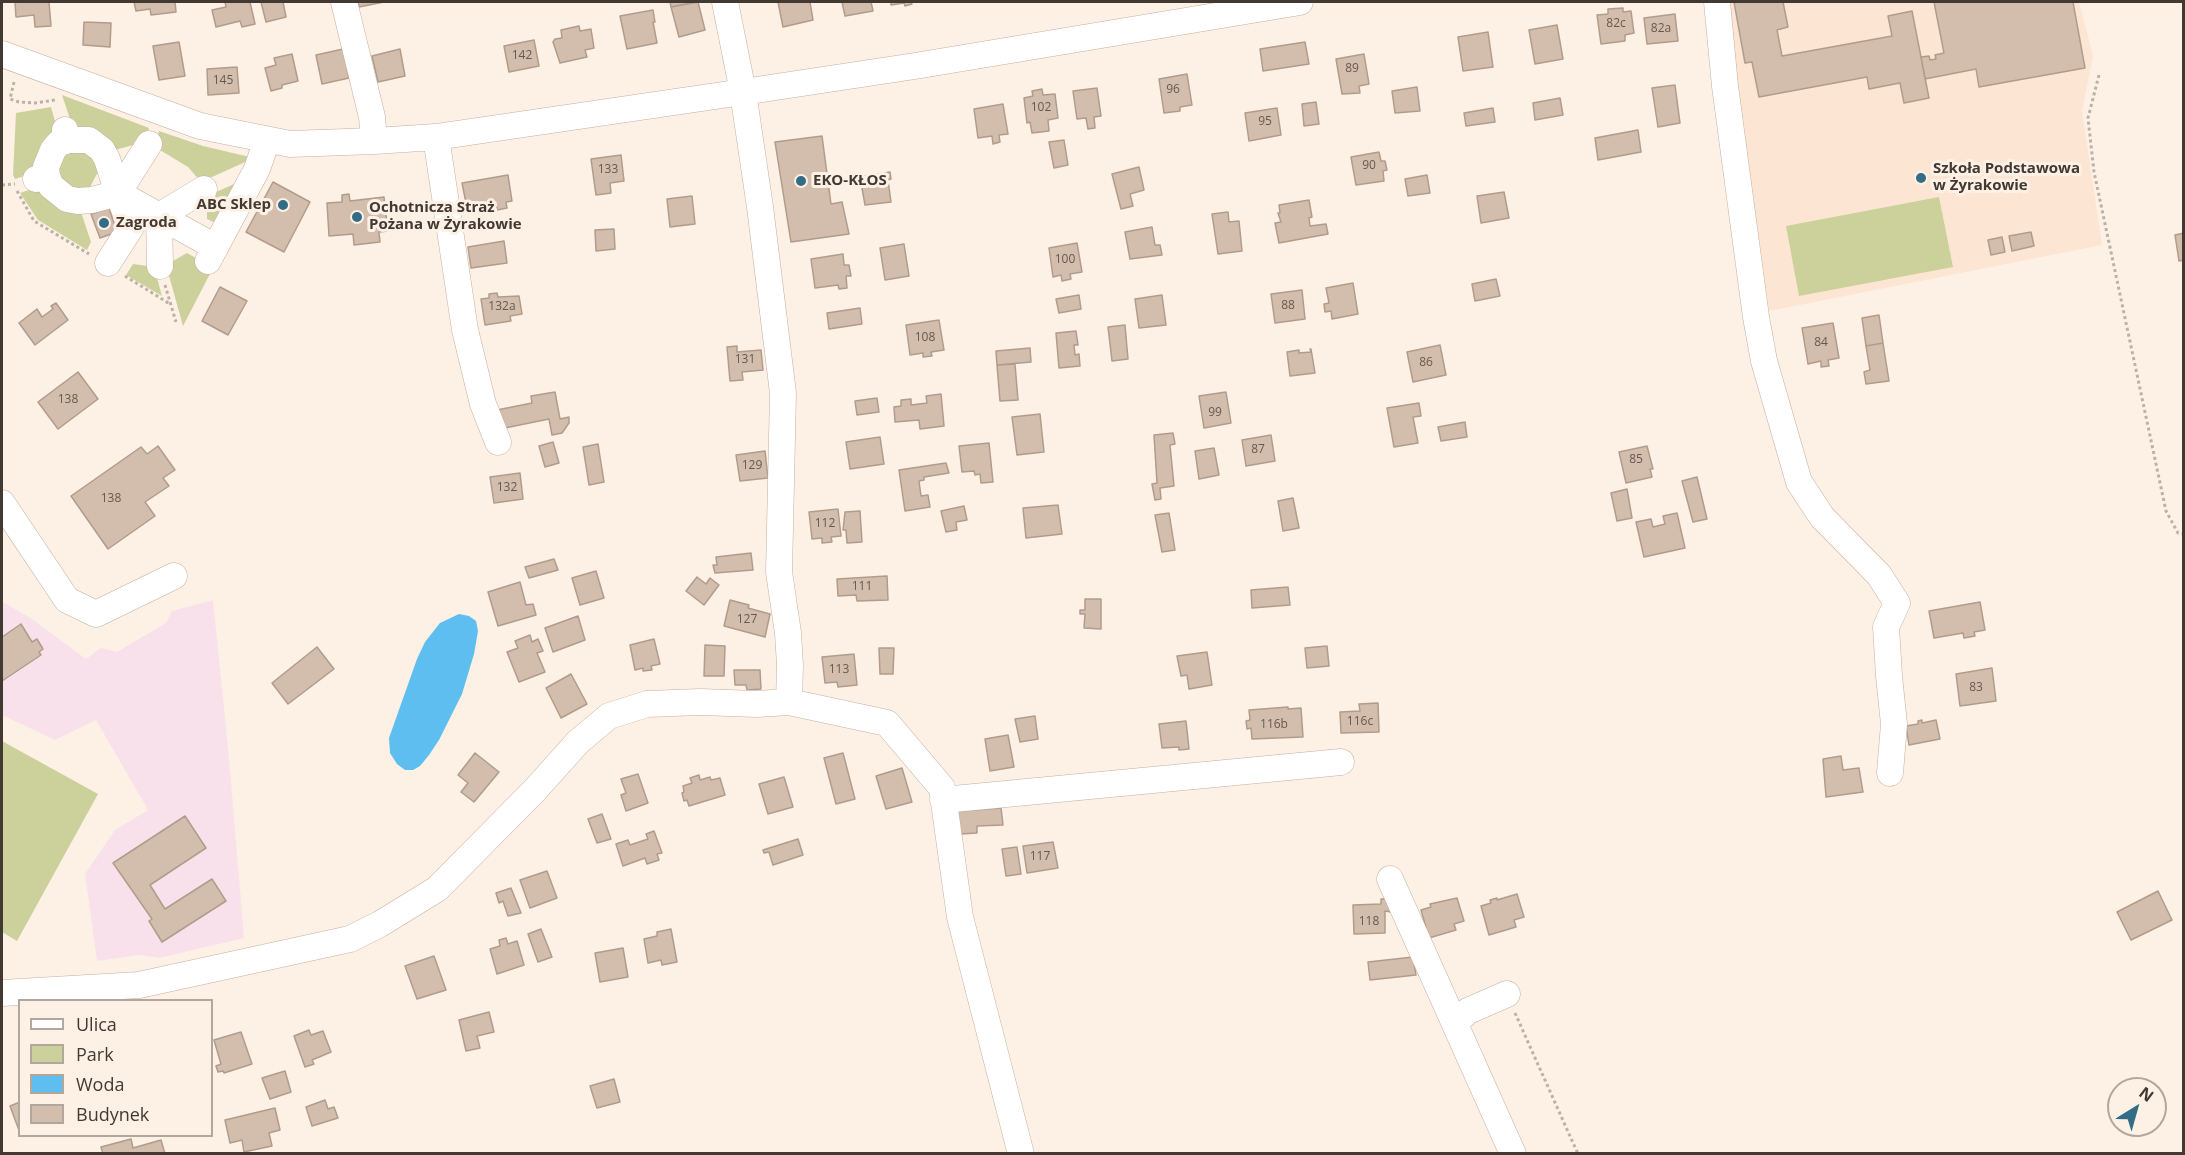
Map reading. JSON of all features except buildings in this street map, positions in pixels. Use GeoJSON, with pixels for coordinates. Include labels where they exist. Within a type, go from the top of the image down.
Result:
{"type":"FeatureCollection","features":[{"type":"Feature","properties":{"kind":"street"},"geometry":{"type":"LineString","coordinates":[[344,2],[372,117],[374,141]]}},
{"type":"Feature","properties":{"kind":"street"},"geometry":{"type":"LineString","coordinates":[[724,2],[743,92],[783,393],[779,572],[788,633],[789,702]]}},
{"type":"Feature","properties":{"kind":"street"},"geometry":{"type":"LineString","coordinates":[[2,54],[200,126],[290,144],[374,141],[436,137],[743,92],[1300,2]]}},
{"type":"Feature","properties":{"kind":"street"},"geometry":{"type":"LineString","coordinates":[[1717,2],[1756,317],[1764,361],[1799,482],[1822,518],[1880,575],[1897,603],[1886,627],[1894,724],[1890,773]]}},
{"type":"Feature","properties":{"kind":"street"},"geometry":{"type":"LineString","coordinates":[[105,263],[131,226],[117,193],[107,159],[102,150],[89,140],[67,135],[52,150],[45,167],[32,180],[51,186],[67,199],[78,201],[92,200],[117,193],[149,144]]}},
{"type":"Feature","properties":{"kind":"street"},"geometry":{"type":"LineString","coordinates":[[436,137],[465,330],[483,404],[498,442]]}},
{"type":"Feature","properties":{"kind":"street"},"geometry":{"type":"LineString","coordinates":[[117,193],[159,216],[208,252],[257,169],[267,140]]}},
{"type":"Feature","properties":{"kind":"street"},"geometry":{"type":"LineString","coordinates":[[159,216],[204,189]]}},
{"type":"Feature","properties":{"kind":"street"},"geometry":{"type":"LineString","coordinates":[[159,216],[160,266]]}},
{"type":"Feature","properties":{"kind":"street"},"geometry":{"type":"LineString","coordinates":[[2,503],[67,600],[96,614],[174,576]]}},
{"type":"Feature","properties":{"kind":"street"},"geometry":{"type":"LineString","coordinates":[[2,993],[139,985],[350,939],[380,924],[437,889],[534,791],[578,742],[609,716],[647,704],[789,702],[887,723],[942,788],[960,916],[1021,1154]]}},
{"type":"Feature","properties":{"kind":"street"},"geometry":{"type":"LineString","coordinates":[[944,800],[1341,762]]}},
{"type":"Feature","properties":{"kind":"street"},"geometry":{"type":"LineString","coordinates":[[1390,879],[1513,1154]]}},
{"type":"Feature","properties":{"kind":"street"},"geometry":{"type":"LineString","coordinates":[[1455,1023],[1468,1011],[1507,994]]}},
{"type":"Feature","properties":{"kind":"path"},"geometry":{"type":"LineString","coordinates":[[21,74],[14,82],[10,99],[35,103],[55,100]]}},
{"type":"Feature","properties":{"kind":"path"},"geometry":{"type":"LineString","coordinates":[[2099,75],[2088,118],[2094,172],[2166,511],[2178,533],[2184,534]]}},
{"type":"Feature","properties":{"kind":"path"},"geometry":{"type":"LineString","coordinates":[[53,92],[67,135]]}},
{"type":"Feature","properties":{"kind":"path"},"geometry":{"type":"LineString","coordinates":[[32,180],[17,194],[34,221],[170,304]]}},
{"type":"Feature","properties":{"kind":"path"},"geometry":{"type":"LineString","coordinates":[[160,266],[176,322]]}},
{"type":"Feature","properties":{"kind":"path"},"geometry":{"type":"LineString","coordinates":[[1507,994],[1578,1154]]}},
{"type":"Feature","properties":{"kind":"shaded area","name":"Szkoła Podstawowa w Żyrakowie"},"geometry":{"type":"Polygon","coordinates":[[[1726,2],[2079,2],[2093,56],[2082,111],[2102,245],[1769,311],[1726,2]]]}},
{"type":"Feature","properties":{"kind":"shaded area"},"geometry":{"type":"Polygon","coordinates":[[[213,600],[244,938],[159,958],[139,955],[97,961],[85,874],[115,830],[148,810],[96,720],[55,740],[2,715],[2,603],[32,619],[86,659],[101,648],[117,652],[166,623],[172,611],[213,600]]]}},
{"type":"Feature","properties":{"kind":"green space"},"geometry":{"type":"Polygon","coordinates":[[[62,95],[149,128],[144,142],[115,150],[73,128],[62,95]]]}},
{"type":"Feature","properties":{"kind":"green space"},"geometry":{"type":"Polygon","coordinates":[[[51,107],[58,132],[38,152],[34,173],[15,179],[13,175],[16,113],[51,107]]]}},
{"type":"Feature","properties":{"kind":"green space"},"geometry":{"type":"Polygon","coordinates":[[[159,131],[203,146],[254,158],[201,182],[188,167],[155,147],[159,131]]]}},
{"type":"Feature","properties":{"kind":"green space"},"geometry":{"type":"Polygon","coordinates":[[[80,149],[94,157],[98,172],[90,187],[75,191],[57,175],[59,159],[64,153],[80,149]]]}},
{"type":"Feature","properties":{"kind":"green space"},"geometry":{"type":"Polygon","coordinates":[[[241,181],[218,224],[207,219],[207,196],[241,181]]]}},
{"type":"Feature","properties":{"kind":"green space"},"geometry":{"type":"Polygon","coordinates":[[[38,187],[44,196],[60,209],[81,212],[91,242],[87,250],[38,220],[20,193],[38,187]]]}},
{"type":"Feature","properties":{"kind":"green space"},"geometry":{"type":"Polygon","coordinates":[[[1939,197],[1953,267],[1799,296],[1786,226],[1939,197]]]}},
{"type":"Feature","properties":{"kind":"green space"},"geometry":{"type":"Polygon","coordinates":[[[187,253],[213,268],[183,326],[166,265],[187,253]]]}},
{"type":"Feature","properties":{"kind":"green space"},"geometry":{"type":"Polygon","coordinates":[[[133,264],[154,267],[162,296],[126,275],[133,264]]]}},
{"type":"Feature","properties":{"kind":"green space"},"geometry":{"type":"Polygon","coordinates":[[[2,741],[98,794],[17,941],[2,932],[2,741]]]}},
{"type":"Feature","properties":{"kind":"water"},"geometry":{"type":"Polygon","coordinates":[[[459,614],[469,616],[476,621],[478,631],[462,694],[429,755],[420,766],[413,770],[405,770],[397,764],[390,753],[389,738],[425,642],[440,623],[459,614]]]}},
{"type":"Feature","properties":{"kind":"place","name":"Szkoła Podstawowa w Żyrakowie"},"geometry":{"type":"Point","coordinates":[1921,178]}},
{"type":"Feature","properties":{"kind":"place","name":"EKO-KŁOS"},"geometry":{"type":"Point","coordinates":[801,181]}},
{"type":"Feature","properties":{"kind":"place","name":"ABC Sklep"},"geometry":{"type":"Point","coordinates":[283,205]}},
{"type":"Feature","properties":{"kind":"place","name":"Ochotnicza Straż Pożana w Żyrakowie"},"geometry":{"type":"Point","coordinates":[357,217]}},
{"type":"Feature","properties":{"kind":"place","name":"Zagroda"},"geometry":{"type":"Point","coordinates":[104,223]}}]}
